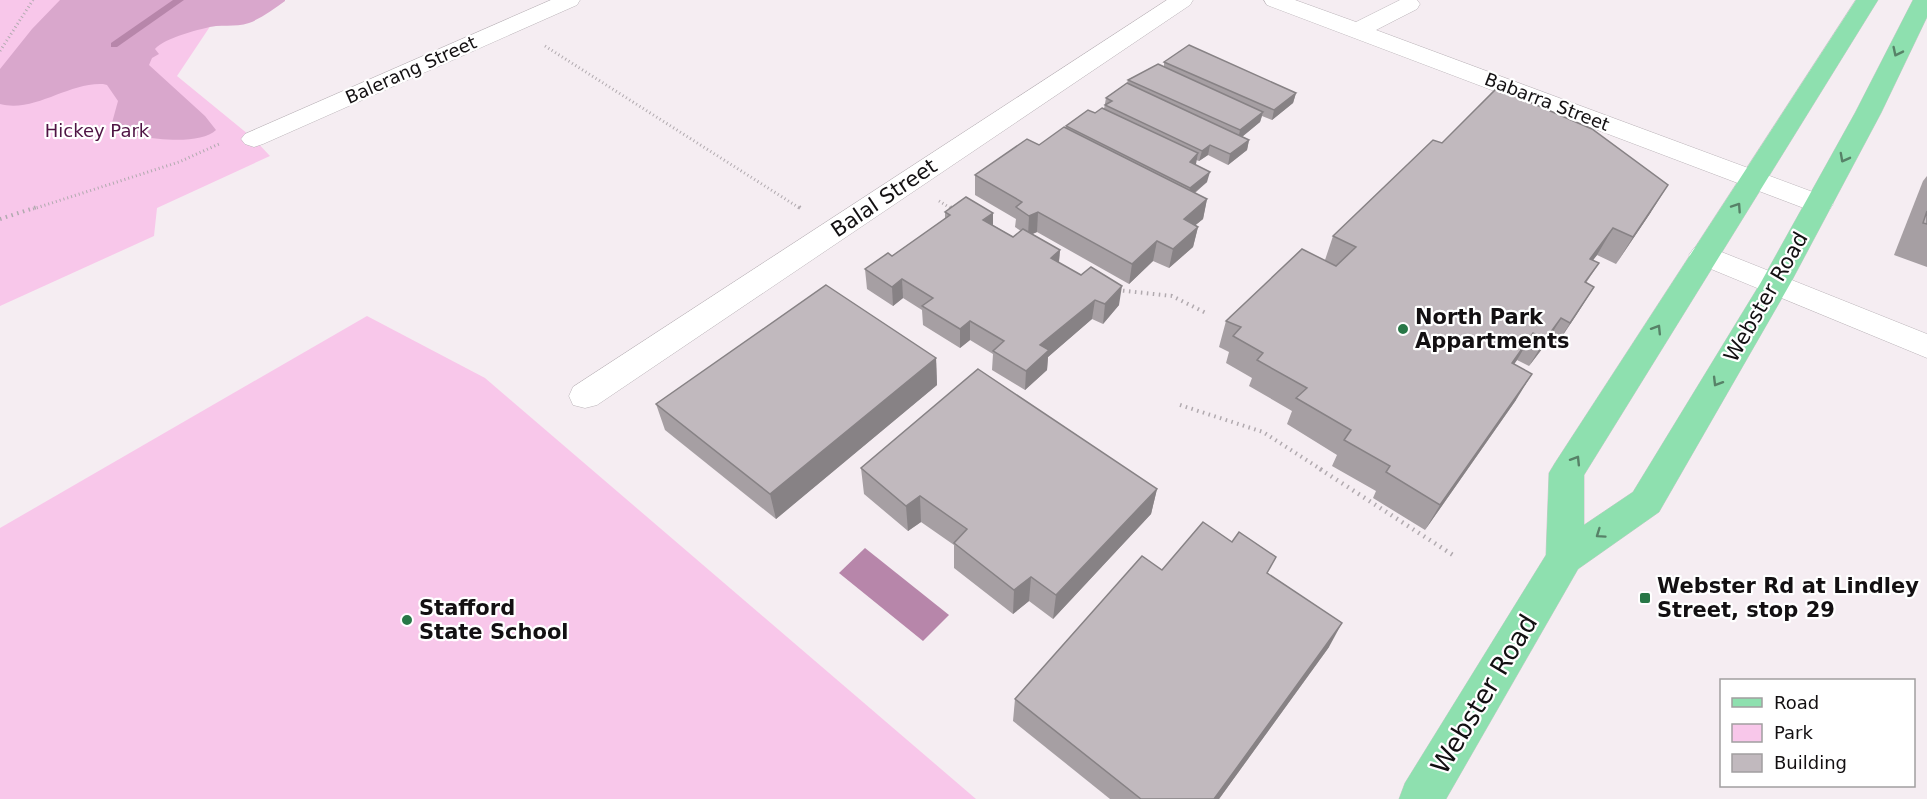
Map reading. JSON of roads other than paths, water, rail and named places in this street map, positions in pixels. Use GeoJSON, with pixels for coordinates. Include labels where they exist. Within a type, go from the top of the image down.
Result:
{"type":"FeatureCollection","features":[{"type":"Feature","properties":{"kind":"main road","name":"Webster Road"},"geometry":{"type":"LineString","coordinates":[[1565,558],[1567,473],[1704,255],[1755,180],[1867,0]]}},
{"type":"Feature","properties":{"kind":"main road","name":"Webster Road"},"geometry":{"type":"LineString","coordinates":[[1421,799],[1565,558],[1646,502],[1820,204],[1924,0]]}},
{"type":"Feature","properties":{"kind":"street","name":"Balerang Street"},"geometry":{"type":"LineString","coordinates":[[254,139],[569,0]]}},
{"type":"Feature","properties":{"kind":"street","name":"Balal Street"},"geometry":{"type":"LineString","coordinates":[[585,396],[1182,0]]}},
{"type":"Feature","properties":{"kind":"street","name":"Babarra Street"},"geometry":{"type":"LineString","coordinates":[[1275,0],[1820,204]]}},
{"type":"Feature","properties":{"kind":"street"},"geometry":{"type":"LineString","coordinates":[[1357,31],[1409,4]]}},
{"type":"Feature","properties":{"kind":"street"},"geometry":{"type":"LineString","coordinates":[[1704,255],[1927,348]]}},
{"type":"Feature","properties":{"kind":"waterway"},"geometry":{"type":"LineString","coordinates":[[114,45],[179,0]]}},
{"type":"Feature","properties":{"kind":"place","name":"North Park Appartments"},"geometry":{"type":"Point","coordinates":[1403,329]}},
{"type":"Feature","properties":{"kind":"place","name":"Webster Rd at Lindley Street, stop 29"},"geometry":{"type":"Point","coordinates":[1645,598]}},
{"type":"Feature","properties":{"kind":"place","name":"Stafford State School"},"geometry":{"type":"Point","coordinates":[407,620]}},
{"type":"Feature","properties":{"kind":"park label","name":"Hickey Park"},"geometry":{"type":"Point","coordinates":[97,131]}}]}
